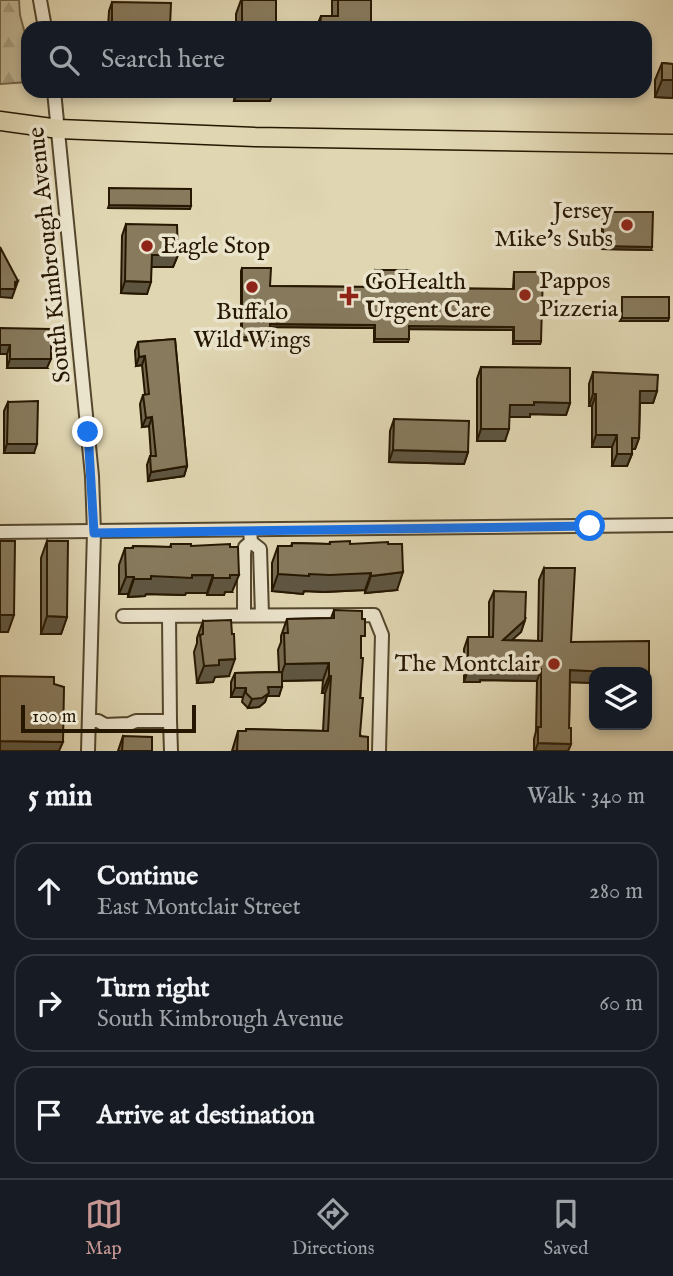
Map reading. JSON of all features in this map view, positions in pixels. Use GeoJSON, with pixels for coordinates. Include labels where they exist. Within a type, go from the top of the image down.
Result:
{"type":"FeatureCollection","features":[{"type":"Feature","properties":{"kind":"main road"},"geometry":{"type":"LineString","coordinates":[[0,121],[59,129],[267,138],[673,144]]}},
{"type":"Feature","properties":{"kind":"street"},"geometry":{"type":"LineString","coordinates":[[40,0],[44,21]]}},
{"type":"Feature","properties":{"kind":"street","name":"South Kimbrough Avenue"},"geometry":{"type":"LineString","coordinates":[[55,98],[88,432],[94,533],[93,721],[88,751]]}},
{"type":"Feature","properties":{"kind":"street"},"geometry":{"type":"LineString","coordinates":[[0,532],[250,536],[673,525]]}},
{"type":"Feature","properties":{"kind":"street"},"geometry":{"type":"LineString","coordinates":[[244,615],[244,554],[250,536]]}},
{"type":"Feature","properties":{"kind":"street"},"geometry":{"type":"LineString","coordinates":[[250,536],[260,549],[262,615]]}},
{"type":"Feature","properties":{"kind":"street"},"geometry":{"type":"LineString","coordinates":[[123,616],[374,615],[382,635],[379,751]]}},
{"type":"Feature","properties":{"kind":"street"},"geometry":{"type":"LineString","coordinates":[[169,616],[171,751]]}},
{"type":"Feature","properties":{"kind":"street"},"geometry":{"type":"LineString","coordinates":[[93,721],[105,725],[170,721]]}},
{"type":"Feature","properties":{"kind":"green space"},"geometry":{"type":"Polygon","coordinates":[[[0,0],[19,0],[21,82],[0,84],[0,0]]]}},
{"type":"Feature","properties":{"kind":"building"},"geometry":{"type":"Polygon","coordinates":[[[242,0],[276,0],[276,21],[242,21],[242,0]]]}},
{"type":"Feature","properties":{"kind":"building"},"geometry":{"type":"Polygon","coordinates":[[[338,0],[371,0],[371,21],[320,21],[321,16],[338,16],[338,0]]]}},
{"type":"Feature","properties":{"kind":"building"},"geometry":{"type":"Polygon","coordinates":[[[112,2],[171,3],[170,21],[112,21],[112,2]]]}},
{"type":"Feature","properties":{"kind":"building"},"geometry":{"type":"Polygon","coordinates":[[[662,63],[673,64],[673,80],[662,80],[662,63]]]}},
{"type":"Feature","properties":{"kind":"building"},"geometry":{"type":"Polygon","coordinates":[[[109,188],[191,189],[191,206],[109,205],[109,188]]]}},
{"type":"Feature","properties":{"kind":"building"},"geometry":{"type":"Polygon","coordinates":[[[603,212],[653,212],[652,247],[603,246],[603,212]]]}},
{"type":"Feature","properties":{"kind":"building"},"geometry":{"type":"Polygon","coordinates":[[[126,224],[177,225],[178,255],[152,255],[151,282],[125,281],[126,224]]]}},
{"type":"Feature","properties":{"kind":"building"},"geometry":{"type":"Polygon","coordinates":[[[0,247],[18,281],[15,282],[15,289],[0,289],[0,247]]]}},
{"type":"Feature","properties":{"kind":"building"},"geometry":{"type":"Polygon","coordinates":[[[242,268],[271,268],[270,286],[374,287],[375,270],[410,270],[410,288],[514,289],[514,272],[543,272],[541,341],[514,341],[514,327],[409,326],[409,339],[375,339],[375,325],[270,324],[270,338],[242,337],[242,268]]]}},
{"type":"Feature","properties":{"kind":"building"},"geometry":{"type":"Polygon","coordinates":[[[622,297],[669,297],[669,318],[622,318],[622,297]]]}},
{"type":"Feature","properties":{"kind":"building"},"geometry":{"type":"Polygon","coordinates":[[[0,328],[51,329],[51,359],[10,359],[10,345],[0,345],[0,328]]]}},
{"type":"Feature","properties":{"kind":"building"},"geometry":{"type":"Polygon","coordinates":[[[175,339],[187,466],[151,472],[150,456],[156,456],[152,417],[146,418],[143,395],[149,394],[145,356],[139,357],[138,342],[175,339]]]}},
{"type":"Feature","properties":{"kind":"building"},"geometry":{"type":"Polygon","coordinates":[[[481,367],[570,368],[570,403],[534,402],[534,405],[510,405],[509,429],[481,429],[481,367]]]}},
{"type":"Feature","properties":{"kind":"building"},"geometry":{"type":"Polygon","coordinates":[[[593,372],[658,375],[657,391],[640,391],[639,438],[632,438],[632,454],[617,454],[617,435],[596,435],[593,372]]]}},
{"type":"Feature","properties":{"kind":"building"},"geometry":{"type":"Polygon","coordinates":[[[38,401],[37,444],[7,444],[8,402],[38,401]]]}},
{"type":"Feature","properties":{"kind":"building"},"geometry":{"type":"Polygon","coordinates":[[[394,419],[469,421],[468,452],[393,450],[394,419]]]}},
{"type":"Feature","properties":{"kind":"building"},"geometry":{"type":"Polygon","coordinates":[[[0,541],[15,541],[14,615],[0,615],[0,541]]]}},
{"type":"Feature","properties":{"kind":"building"},"geometry":{"type":"Polygon","coordinates":[[[47,541],[68,541],[67,617],[47,616],[47,541]]]}},
{"type":"Feature","properties":{"kind":"building"},"geometry":{"type":"Polygon","coordinates":[[[350,541],[350,544],[402,544],[403,572],[371,576],[371,573],[309,576],[278,574],[278,546],[350,541]]]}},
{"type":"Feature","properties":{"kind":"building"},"geometry":{"type":"Polygon","coordinates":[[[171,544],[230,544],[230,547],[238,547],[239,575],[230,575],[230,578],[213,578],[213,575],[192,575],[192,578],[151,576],[151,579],[126,577],[125,548],[171,547],[171,544]]]}},
{"type":"Feature","properties":{"kind":"building","name":"The Montclair"},"geometry":{"type":"Polygon","coordinates":[[[544,568],[575,568],[571,642],[649,641],[649,667],[589,667],[589,671],[570,670],[571,744],[538,743],[538,727],[541,727],[541,669],[468,670],[468,637],[493,637],[494,591],[526,592],[525,620],[503,640],[542,641],[544,568]]]}},
{"type":"Feature","properties":{"kind":"building"},"geometry":{"type":"Polygon","coordinates":[[[334,610],[362,611],[362,619],[365,619],[365,636],[361,636],[363,658],[360,698],[363,698],[360,736],[368,737],[368,751],[237,751],[238,731],[246,729],[328,731],[331,676],[329,663],[285,664],[284,633],[288,633],[287,619],[334,618],[334,610]]]}},
{"type":"Feature","properties":{"kind":"building"},"geometry":{"type":"Polygon","coordinates":[[[231,620],[235,659],[219,660],[219,665],[204,666],[200,635],[203,634],[203,621],[231,620]]]}},
{"type":"Feature","properties":{"kind":"building"},"geometry":{"type":"Polygon","coordinates":[[[282,672],[282,687],[268,687],[269,693],[262,698],[252,699],[246,693],[246,688],[235,688],[235,673],[282,672]]]}},
{"type":"Feature","properties":{"kind":"building"},"geometry":{"type":"Polygon","coordinates":[[[0,676],[54,677],[54,684],[64,687],[63,742],[0,741],[0,676]]]}},
{"type":"Feature","properties":{"kind":"building"},"geometry":{"type":"Polygon","coordinates":[[[123,736],[152,737],[152,751],[122,751],[123,736]]]}},
{"type":"Feature","properties":{"kind":"place","name":"Jersey Mike's Subs"},"geometry":{"type":"Point","coordinates":[627,225]}},
{"type":"Feature","properties":{"kind":"place","name":"Eagle Stop"},"geometry":{"type":"Point","coordinates":[147,246]}},
{"type":"Feature","properties":{"kind":"place","name":"Buffalo Wild Wings"},"geometry":{"type":"Point","coordinates":[252,287]}},
{"type":"Feature","properties":{"kind":"place","name":"Pappos Pizzeria"},"geometry":{"type":"Point","coordinates":[525,295]}},
{"type":"Feature","properties":{"kind":"place","name":"GoHealth Urgent Care"},"geometry":{"type":"Point","coordinates":[349,296]}},
{"type":"Feature","properties":{"kind":"place","name":"The Montclair"},"geometry":{"type":"Point","coordinates":[554,664]}},
{"type":"Feature","properties":{"kind":"route"},"geometry":{"type":"LineString","coordinates":[[88,432],[94,533],[590,526]]}}]}
